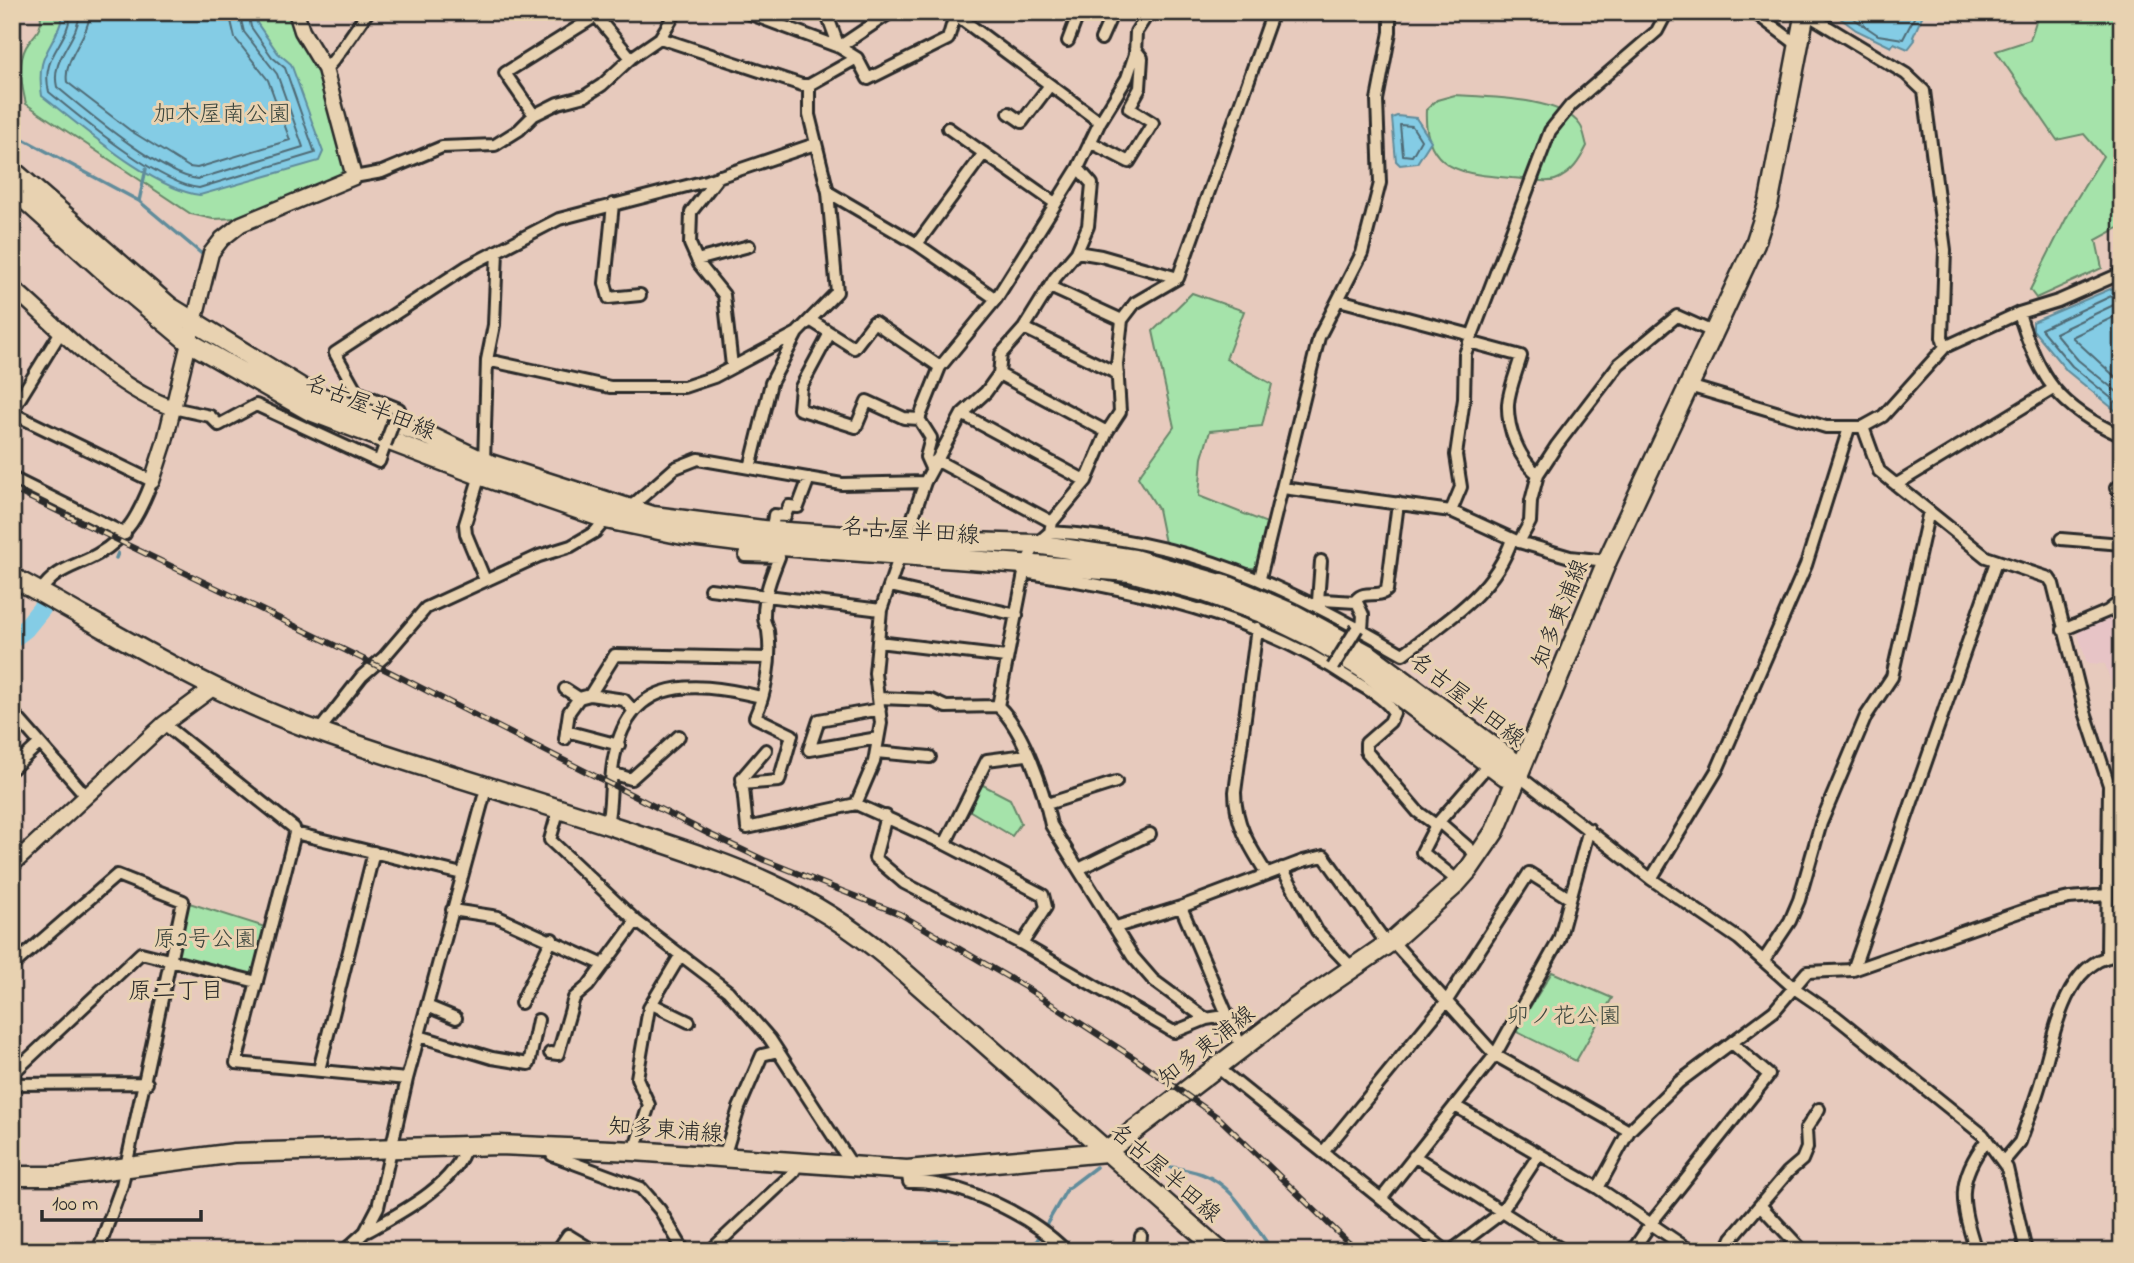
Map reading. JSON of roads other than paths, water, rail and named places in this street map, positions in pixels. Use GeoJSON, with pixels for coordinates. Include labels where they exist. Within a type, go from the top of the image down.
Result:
{"type":"FeatureCollection","features":[{"type":"Feature","properties":{"kind":"main road","name":"知多東浦線"},"geometry":{"type":"LineString","coordinates":[[12,1175],[60,1176],[126,1165],[235,1153],[466,1146],[634,1151],[907,1170],[1106,1152],[1241,1047],[1389,942],[1458,881],[1495,831],[1606,561],[1739,284],[1769,201],[1805,12]]}},
{"type":"Feature","properties":{"kind":"main road","name":"名古屋半田線"},"geometry":{"type":"LineString","coordinates":[[12,170],[170,307],[310,393],[427,435],[483,469],[606,519],[683,535],[747,543],[905,547],[1046,533],[1231,587],[1292,612],[1371,656],[1514,762],[1519,776],[1505,776],[1362,668],[1315,639],[1262,613],[1204,592],[1130,572],[1025,567],[905,547],[684,522],[627,510],[483,469],[308,410],[189,342],[103,270],[12,188]]}},
{"type":"Feature","properties":{"kind":"main road","name":"名古屋半田線"},"geometry":{"type":"LineString","coordinates":[[12,577],[214,687],[318,732],[559,808],[767,880],[849,925],[1220,1251]]}},
{"type":"Feature","properties":{"kind":"street"},"geometry":{"type":"LineString","coordinates":[[296,12],[302,31],[325,69],[354,177]]}},
{"type":"Feature","properties":{"kind":"street"},"geometry":{"type":"LineString","coordinates":[[325,69],[331,67],[343,43],[368,12]]}},
{"type":"Feature","properties":{"kind":"street"},"geometry":{"type":"LineString","coordinates":[[745,12],[839,47],[857,58],[868,79],[948,40],[956,13],[1100,122]]}},
{"type":"Feature","properties":{"kind":"street"},"geometry":{"type":"LineString","coordinates":[[826,12],[839,47]]}},
{"type":"Feature","properties":{"kind":"street"},"geometry":{"type":"LineString","coordinates":[[839,47],[891,12]]}},
{"type":"Feature","properties":{"kind":"street"},"geometry":{"type":"LineString","coordinates":[[1068,41],[1079,12]]}},
{"type":"Feature","properties":{"kind":"street"},"geometry":{"type":"LineString","coordinates":[[1101,39],[1113,12]]}},
{"type":"Feature","properties":{"kind":"street"},"geometry":{"type":"LineString","coordinates":[[919,419],[940,367],[996,299],[1077,168],[1100,122],[1127,78],[1135,49],[1136,32],[1149,12]]}},
{"type":"Feature","properties":{"kind":"street"},"geometry":{"type":"LineString","coordinates":[[998,706],[1025,567],[1046,533],[1086,481],[1107,432],[1120,412],[1118,333],[1122,320],[1135,303],[1178,278],[1273,12]]}},
{"type":"Feature","properties":{"kind":"street"},"geometry":{"type":"LineString","coordinates":[[1260,578],[1319,337],[1362,253],[1380,183],[1377,100],[1390,32],[1390,12]]}},
{"type":"Feature","properties":{"kind":"street"},"geometry":{"type":"LineString","coordinates":[[1451,511],[1461,486],[1455,455],[1464,399],[1463,364],[1470,338],[1550,131],[1571,105],[1657,31],[1667,12]]}},
{"type":"Feature","properties":{"kind":"street"},"geometry":{"type":"LineString","coordinates":[[1754,12],[1799,46]]}},
{"type":"Feature","properties":{"kind":"street"},"geometry":{"type":"LineString","coordinates":[[1805,12],[1906,74],[1924,91],[1945,250],[1942,337],[1945,346]]}},
{"type":"Feature","properties":{"kind":"street"},"geometry":{"type":"LineString","coordinates":[[40,592],[59,571],[98,554],[125,534],[137,515],[152,481],[173,408],[207,260],[222,239],[242,224],[354,177],[382,172],[442,147],[495,145],[519,130],[534,115],[558,103],[585,96],[660,38],[672,14]]}},
{"type":"Feature","properties":{"kind":"street"},"geometry":{"type":"LineString","coordinates":[[534,115],[505,73],[596,16],[631,58]]}},
{"type":"Feature","properties":{"kind":"street"},"geometry":{"type":"LineString","coordinates":[[660,38],[809,85],[857,58]]}},
{"type":"Feature","properties":{"kind":"street"},"geometry":{"type":"LineString","coordinates":[[1090,142],[1129,162],[1153,123],[1129,108],[1140,88],[1142,58],[1135,49]]}},
{"type":"Feature","properties":{"kind":"street"},"geometry":{"type":"LineString","coordinates":[[750,468],[771,383],[797,334],[837,292],[828,192],[809,115],[809,85]]}},
{"type":"Feature","properties":{"kind":"street"},"geometry":{"type":"LineString","coordinates":[[1010,113],[1022,122],[1050,85]]}},
{"type":"Feature","properties":{"kind":"street"},"geometry":{"type":"LineString","coordinates":[[948,128],[1055,203]]}},
{"type":"Feature","properties":{"kind":"street"},"geometry":{"type":"LineString","coordinates":[[12,287],[128,386],[173,408],[210,416],[219,425],[256,405],[379,462],[399,409],[356,392],[335,353],[468,266],[559,219],[719,176],[815,144]]}},
{"type":"Feature","properties":{"kind":"street"},"geometry":{"type":"LineString","coordinates":[[918,244],[984,153]]}},
{"type":"Feature","properties":{"kind":"street"},"geometry":{"type":"LineString","coordinates":[[856,804],[876,752],[878,738],[879,704],[875,673],[881,610],[905,547],[925,482],[962,414],[976,398],[986,392],[999,374],[1001,354],[1024,328],[1050,287],[1076,254],[1088,226],[1092,184],[1077,168]]}},
{"type":"Feature","properties":{"kind":"street"},"geometry":{"type":"LineString","coordinates":[[719,176],[691,212],[690,244],[697,260],[724,296],[732,366]]}},
{"type":"Feature","properties":{"kind":"street"},"geometry":{"type":"LineString","coordinates":[[828,192],[918,244],[996,299]]}},
{"type":"Feature","properties":{"kind":"street"},"geometry":{"type":"LineString","coordinates":[[613,204],[605,283],[609,298],[640,295]]}},
{"type":"Feature","properties":{"kind":"street"},"geometry":{"type":"LineString","coordinates":[[697,260],[749,246]]}},
{"type":"Feature","properties":{"kind":"street"},"geometry":{"type":"LineString","coordinates":[[485,580],[466,534],[465,524],[483,469],[487,360],[495,325],[497,251]]}},
{"type":"Feature","properties":{"kind":"street"},"geometry":{"type":"LineString","coordinates":[[1076,254],[1101,256],[1178,278]]}},
{"type":"Feature","properties":{"kind":"street"},"geometry":{"type":"LineString","coordinates":[[1689,386],[1826,427],[1863,427],[1883,416],[1945,346],[2019,313],[2058,301],[2122,273]]}},
{"type":"Feature","properties":{"kind":"street"},"geometry":{"type":"LineString","coordinates":[[1050,287],[1122,320]]}},
{"type":"Feature","properties":{"kind":"street"},"geometry":{"type":"LineString","coordinates":[[1339,300],[1470,338],[1521,356],[1508,401],[1509,413],[1523,457],[1538,474]]}},
{"type":"Feature","properties":{"kind":"street"},"geometry":{"type":"LineString","coordinates":[[2019,313],[2030,347],[2053,389],[2086,420],[2122,436]]}},
{"type":"Feature","properties":{"kind":"street"},"geometry":{"type":"LineString","coordinates":[[919,419],[931,439],[926,457],[1046,533],[1150,545],[1260,578],[1317,602],[1403,654],[1469,604],[1494,575],[1530,522],[1531,501],[1538,474],[1606,379],[1630,353],[1677,316],[1715,333]]}},
{"type":"Feature","properties":{"kind":"street"},"geometry":{"type":"LineString","coordinates":[[810,320],[855,348],[874,322],[940,367]]}},
{"type":"Feature","properties":{"kind":"street"},"geometry":{"type":"LineString","coordinates":[[1024,328],[1118,374]]}},
{"type":"Feature","properties":{"kind":"street"},"geometry":{"type":"LineString","coordinates":[[62,330],[12,412],[152,481]]}},
{"type":"Feature","properties":{"kind":"street"},"geometry":{"type":"LineString","coordinates":[[830,333],[801,387],[799,409],[856,427],[867,401],[904,418],[919,419]]}},
{"type":"Feature","properties":{"kind":"street"},"geometry":{"type":"LineString","coordinates":[[487,360],[610,387],[684,387],[714,377],[797,334]]}},
{"type":"Feature","properties":{"kind":"street"},"geometry":{"type":"LineString","coordinates":[[999,374],[1107,432]]}},
{"type":"Feature","properties":{"kind":"street"},"geometry":{"type":"LineString","coordinates":[[1897,484],[2053,389]]}},
{"type":"Feature","properties":{"kind":"street"},"geometry":{"type":"LineString","coordinates":[[962,414],[1086,481]]}},
{"type":"Feature","properties":{"kind":"street"},"geometry":{"type":"LineString","coordinates":[[1863,427],[1879,471],[1996,562],[2049,578],[2055,591],[2091,736],[2109,785],[2107,955]]}},
{"type":"Feature","properties":{"kind":"street"},"geometry":{"type":"LineString","coordinates":[[1651,878],[1717,770],[1805,565],[1849,428]]}},
{"type":"Feature","properties":{"kind":"street"},"geometry":{"type":"LineString","coordinates":[[627,510],[683,463],[698,459],[842,484],[925,482]]}},
{"type":"Feature","properties":{"kind":"street"},"geometry":{"type":"LineString","coordinates":[[12,478],[125,534]]}},
{"type":"Feature","properties":{"kind":"street"},"geometry":{"type":"LineString","coordinates":[[772,531],[774,515],[785,516],[789,506],[798,507],[809,478]]}},
{"type":"Feature","properties":{"kind":"street"},"geometry":{"type":"LineString","coordinates":[[1283,488],[1451,511],[1516,541],[1570,557],[1606,561]]}},
{"type":"Feature","properties":{"kind":"street"},"geometry":{"type":"LineString","coordinates":[[1356,602],[1359,596],[1385,593],[1387,590],[1398,503]]}},
{"type":"Feature","properties":{"kind":"street"},"geometry":{"type":"LineString","coordinates":[[1764,960],[1790,920],[1799,900],[1821,823],[1866,716],[1892,677],[1929,511]]}},
{"type":"Feature","properties":{"kind":"street"},"geometry":{"type":"LineString","coordinates":[[318,732],[419,613],[539,556],[571,546],[595,532],[606,519]]}},
{"type":"Feature","properties":{"kind":"street"},"geometry":{"type":"LineString","coordinates":[[2062,539],[2122,544]]}},
{"type":"Feature","properties":{"kind":"street"},"geometry":{"type":"LineString","coordinates":[[742,784],[779,782],[792,735],[755,716],[768,671],[768,629],[763,620],[765,595],[779,558],[745,556],[747,543]]}},
{"type":"Feature","properties":{"kind":"street"},"geometry":{"type":"LineString","coordinates":[[1317,602],[1321,561]]}},
{"type":"Feature","properties":{"kind":"street"},"geometry":{"type":"LineString","coordinates":[[1853,970],[1996,562]]}},
{"type":"Feature","properties":{"kind":"street"},"geometry":{"type":"LineString","coordinates":[[1025,567],[1204,608],[1258,628],[1333,667],[1390,706],[1393,718],[1366,743],[1366,751],[1418,812],[1438,824],[1478,856]]}},
{"type":"Feature","properties":{"kind":"street"},"geometry":{"type":"LineString","coordinates":[[890,586],[1017,615]]}},
{"type":"Feature","properties":{"kind":"street"},"geometry":{"type":"LineString","coordinates":[[710,589],[881,610]]}},
{"type":"Feature","properties":{"kind":"street"},"geometry":{"type":"LineString","coordinates":[[2063,630],[2108,611],[2122,600]]}},
{"type":"Feature","properties":{"kind":"street"},"geometry":{"type":"LineString","coordinates":[[1317,602],[1356,602]]}},
{"type":"Feature","properties":{"kind":"street"},"geometry":{"type":"LineString","coordinates":[[1333,667],[1360,629],[1363,615],[1356,602]]}},
{"type":"Feature","properties":{"kind":"street"},"geometry":{"type":"LineString","coordinates":[[1258,628],[1235,792],[1235,813],[1251,849],[1267,874]]}},
{"type":"Feature","properties":{"kind":"street"},"geometry":{"type":"LineString","coordinates":[[878,642],[1006,657]]}},
{"type":"Feature","properties":{"kind":"street"},"geometry":{"type":"LineString","coordinates":[[619,745],[565,735],[569,712],[585,697],[615,655],[768,658]]}},
{"type":"Feature","properties":{"kind":"street"},"geometry":{"type":"LineString","coordinates":[[12,865],[164,724],[214,687]]}},
{"type":"Feature","properties":{"kind":"street"},"geometry":{"type":"LineString","coordinates":[[607,825],[612,803],[612,773],[625,723],[634,710],[664,689],[722,688],[761,697]]}},
{"type":"Feature","properties":{"kind":"street"},"geometry":{"type":"LineString","coordinates":[[565,689],[585,697],[624,700],[634,710]]}},
{"type":"Feature","properties":{"kind":"street"},"geometry":{"type":"LineString","coordinates":[[878,738],[809,750],[819,720],[879,704],[931,700],[946,707],[998,706],[1012,719],[1046,804],[1051,825],[1133,957],[1153,980],[1206,1019]]}},
{"type":"Feature","properties":{"kind":"street"},"geometry":{"type":"LineString","coordinates":[[12,717],[16,717],[87,797]]}},
{"type":"Feature","properties":{"kind":"street"},"geometry":{"type":"LineString","coordinates":[[164,724],[294,828],[295,833],[236,1063],[407,1079]]}},
{"type":"Feature","properties":{"kind":"street"},"geometry":{"type":"LineString","coordinates":[[612,773],[631,779],[679,736]]}},
{"type":"Feature","properties":{"kind":"street"},"geometry":{"type":"LineString","coordinates":[[12,769],[39,744]]}},
{"type":"Feature","properties":{"kind":"street"},"geometry":{"type":"LineString","coordinates":[[766,750],[742,778],[747,828],[856,804],[886,816],[1043,895],[1046,907],[1023,944]]}},
{"type":"Feature","properties":{"kind":"street"},"geometry":{"type":"LineString","coordinates":[[876,752],[930,757]]}},
{"type":"Feature","properties":{"kind":"street"},"geometry":{"type":"LineString","coordinates":[[946,844],[987,760],[1026,755]]}},
{"type":"Feature","properties":{"kind":"street"},"geometry":{"type":"LineString","coordinates":[[1458,881],[1422,852],[1438,824],[1489,764]]}},
{"type":"Feature","properties":{"kind":"street"},"geometry":{"type":"LineString","coordinates":[[1519,776],[1651,878],[1714,921],[1764,960],[1794,988],[1835,1016],[1987,1140],[2004,1161],[2026,1251]]}},
{"type":"Feature","properties":{"kind":"street"},"geometry":{"type":"LineString","coordinates":[[1046,804],[1116,782]]}},
{"type":"Feature","properties":{"kind":"street"},"geometry":{"type":"LineString","coordinates":[[365,1233],[378,1207],[407,1079],[487,785]]}},
{"type":"Feature","properties":{"kind":"street"},"geometry":{"type":"LineString","coordinates":[[559,808],[550,840],[636,921],[728,991],[778,1051],[850,1162],[849,1166]]}},
{"type":"Feature","properties":{"kind":"street"},"geometry":{"type":"LineString","coordinates":[[886,816],[875,858],[904,883],[1023,944],[1174,1032],[1206,1019],[1225,1016]]}},
{"type":"Feature","properties":{"kind":"street"},"geometry":{"type":"LineString","coordinates":[[1381,1199],[1495,1055],[1559,940],[1589,829]]}},
{"type":"Feature","properties":{"kind":"street"},"geometry":{"type":"LineString","coordinates":[[295,833],[463,874]]}},
{"type":"Feature","properties":{"kind":"street"},"geometry":{"type":"LineString","coordinates":[[1079,869],[1150,834]]}},
{"type":"Feature","properties":{"kind":"street"},"geometry":{"type":"LineString","coordinates":[[319,1070],[374,852]]}},
{"type":"Feature","properties":{"kind":"street"},"geometry":{"type":"LineString","coordinates":[[1116,927],[1181,907],[1282,868],[1324,856],[1389,942],[1495,1055],[1629,1130]]}},
{"type":"Feature","properties":{"kind":"street"},"geometry":{"type":"LineString","coordinates":[[1282,868],[1317,931],[1352,968]]}},
{"type":"Feature","properties":{"kind":"street"},"geometry":{"type":"LineString","coordinates":[[1324,1151],[1446,1002],[1529,873],[1569,898]]}},
{"type":"Feature","properties":{"kind":"street"},"geometry":{"type":"LineString","coordinates":[[13,964],[117,875],[183,901],[147,1083],[122,1185],[98,1251]]}},
{"type":"Feature","properties":{"kind":"street"},"geometry":{"type":"LineString","coordinates":[[1598,1188],[1629,1130],[1679,1082],[1774,1011],[1807,972],[1853,970],[2039,905],[2107,895]]}},
{"type":"Feature","properties":{"kind":"street"},"geometry":{"type":"LineString","coordinates":[[1181,907],[1225,1016],[1241,1047]]}},
{"type":"Feature","properties":{"kind":"street"},"geometry":{"type":"LineString","coordinates":[[452,910],[498,918],[552,939],[604,965]]}},
{"type":"Feature","properties":{"kind":"street"},"geometry":{"type":"LineString","coordinates":[[550,1053],[558,1055],[574,998],[604,965],[636,921]]}},
{"type":"Feature","properties":{"kind":"street"},"geometry":{"type":"LineString","coordinates":[[522,1003],[552,939]]}},
{"type":"Feature","properties":{"kind":"street"},"geometry":{"type":"LineString","coordinates":[[12,1074],[141,953],[257,982]]}},
{"type":"Feature","properties":{"kind":"street"},"geometry":{"type":"LineString","coordinates":[[2004,1161],[2020,1142],[2069,994],[2088,967],[2107,955],[2122,955]]}},
{"type":"Feature","properties":{"kind":"street"},"geometry":{"type":"LineString","coordinates":[[634,1151],[649,1105],[637,1077],[652,1004],[680,956]]}},
{"type":"Feature","properties":{"kind":"street"},"geometry":{"type":"LineString","coordinates":[[652,1004],[689,1022]]}},
{"type":"Feature","properties":{"kind":"street"},"geometry":{"type":"LineString","coordinates":[[427,1006],[456,1018]]}},
{"type":"Feature","properties":{"kind":"street"},"geometry":{"type":"LineString","coordinates":[[419,1036],[492,1058],[529,1064],[538,1020]]}},
{"type":"Feature","properties":{"kind":"street"},"geometry":{"type":"LineString","coordinates":[[1632,1251],[1769,1075],[1733,1044]]}},
{"type":"Feature","properties":{"kind":"street"},"geometry":{"type":"LineString","coordinates":[[724,1157],[739,1108],[762,1055],[778,1051]]}},
{"type":"Feature","properties":{"kind":"street"},"geometry":{"type":"LineString","coordinates":[[1217,1067],[1448,1251],[1500,1214],[1538,1156]]}},
{"type":"Feature","properties":{"kind":"street"},"geometry":{"type":"LineString","coordinates":[[12,1084],[147,1083]]}},
{"type":"Feature","properties":{"kind":"street"},"geometry":{"type":"LineString","coordinates":[[1455,1106],[1598,1188],[1652,1222],[1690,1251]]}},
{"type":"Feature","properties":{"kind":"street"},"geometry":{"type":"LineString","coordinates":[[1726,1251],[1732,1238],[1802,1160],[1807,1148],[1806,1129],[1819,1109]]}},
{"type":"Feature","properties":{"kind":"street"},"geometry":{"type":"LineString","coordinates":[[1976,1251],[1965,1211],[1962,1181],[1987,1140]]}},
{"type":"Feature","properties":{"kind":"street"},"geometry":{"type":"LineString","coordinates":[[344,1251],[365,1233],[401,1213],[442,1180],[462,1162],[466,1146]]}},
{"type":"Feature","properties":{"kind":"street"},"geometry":{"type":"LineString","coordinates":[[551,1147],[552,1155],[641,1188],[660,1210],[684,1251]]}},
{"type":"Feature","properties":{"kind":"street"},"geometry":{"type":"LineString","coordinates":[[1414,1156],[1500,1214],[1563,1251]]}},
{"type":"Feature","properties":{"kind":"street"},"geometry":{"type":"LineString","coordinates":[[710,1251],[793,1173],[799,1163]]}},
{"type":"Feature","properties":{"kind":"street"},"geometry":{"type":"LineString","coordinates":[[907,1170],[909,1182],[935,1183],[969,1192],[1031,1221],[1045,1230],[1066,1251]]}},
{"type":"Feature","properties":{"kind":"street"},"geometry":{"type":"LineString","coordinates":[[1759,1206],[1803,1251]]}},
{"type":"Feature","properties":{"kind":"street"},"geometry":{"type":"LineString","coordinates":[[557,1251],[568,1235],[593,1250]]}},
{"type":"Feature","properties":{"kind":"street"},"geometry":{"type":"LineString","coordinates":[[1139,1251],[1141,1236]]}},
{"type":"Feature","properties":{"kind":"water","name":"加木屋南公園"},"geometry":{"type":"Polygon","coordinates":[[[64,12],[255,12],[257,23],[278,53],[291,64],[323,152],[319,161],[200,195],[161,182],[96,139],[42,96],[41,69],[64,12]]]}},
{"type":"Feature","properties":{"kind":"water"},"geometry":{"type":"Polygon","coordinates":[[[1832,12],[1924,12],[1913,37],[1915,40],[1908,49],[1894,43],[1891,47],[1856,30],[1832,12]]]}},
{"type":"Feature","properties":{"kind":"water"},"geometry":{"type":"Polygon","coordinates":[[[1392,118],[1416,118],[1431,141],[1417,163],[1400,165],[1396,161],[1392,118]]]}},
{"type":"Feature","properties":{"kind":"water"},"geometry":{"type":"Polygon","coordinates":[[[2122,284],[2122,386],[2118,389],[2122,394],[2122,416],[2067,371],[2033,330],[2033,322],[2122,284]]]}},
{"type":"Feature","properties":{"kind":"waterway"},"geometry":{"type":"LineString","coordinates":[[12,133],[139,201],[203,255]]}},
{"type":"Feature","properties":{"kind":"waterway"},"geometry":{"type":"LineString","coordinates":[[139,201],[146,169]]}},
{"type":"Feature","properties":{"kind":"waterway"},"geometry":{"type":"LineString","coordinates":[[116,558],[118,553]]}},
{"type":"Feature","properties":{"kind":"waterway"},"geometry":{"type":"LineString","coordinates":[[12,639],[25,629],[42,608]]}},
{"type":"Feature","properties":{"kind":"waterway"},"geometry":{"type":"LineString","coordinates":[[1152,1164],[1190,1170],[1224,1187],[1242,1207],[1273,1251]]}},
{"type":"Feature","properties":{"kind":"waterway"},"geometry":{"type":"LineString","coordinates":[[1025,1251],[1035,1244],[1067,1189],[1096,1167]]}},
{"type":"Feature","properties":{"kind":"waterway"},"geometry":{"type":"LineString","coordinates":[[905,1251],[923,1243],[943,1240],[963,1243],[980,1251]]}},
{"type":"Feature","properties":{"kind":"waterway"},"geometry":{"type":"LineString","coordinates":[[825,1251],[843,1245],[865,1251]]}},
{"type":"Feature","properties":{"kind":"waterway"},"geometry":{"type":"LineString","coordinates":[[1350,1251],[1371,1248],[1374,1251]]}},
{"type":"Feature","properties":{"kind":"railway"},"geometry":{"type":"LineString","coordinates":[[12,489],[390,672],[709,834],[764,860],[900,914],[1028,989],[1134,1058],[1220,1119],[1357,1251]]}},
{"type":"Feature","properties":{"kind":"district","name":"原二丁目"},"geometry":{"type":"Point","coordinates":[176,990]}},
{"type":"Feature","properties":{"kind":"park label","name":"原2号公園"},"geometry":{"type":"Point","coordinates":[205,938]}},
{"type":"Feature","properties":{"kind":"park label","name":"卯ノ花公園"},"geometry":{"type":"Point","coordinates":[1564,1015]}}]}
